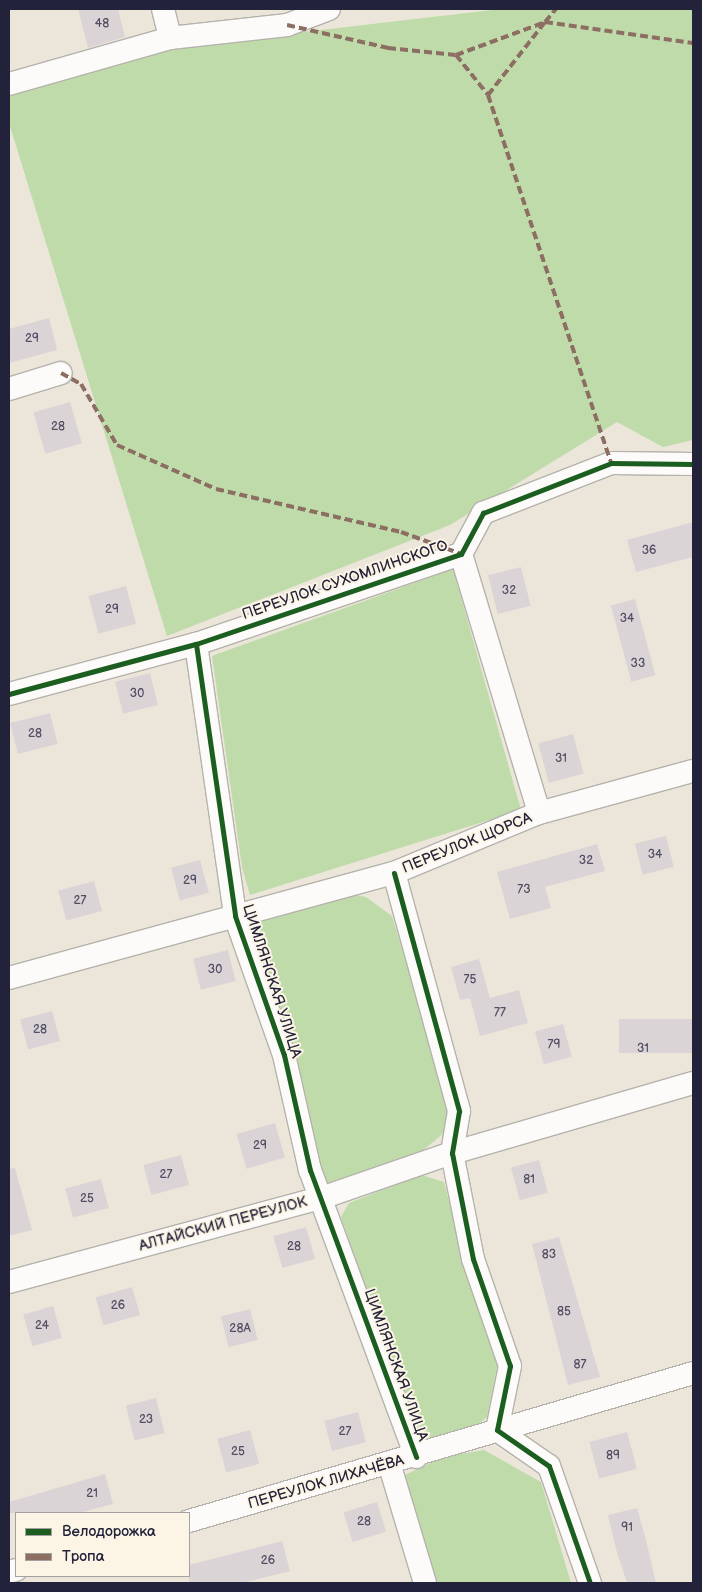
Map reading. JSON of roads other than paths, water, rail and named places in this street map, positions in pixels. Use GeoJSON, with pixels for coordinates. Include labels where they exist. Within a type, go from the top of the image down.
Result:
{"type":"FeatureCollection","features":[{"type":"Feature","properties":{"kind":"street"},"geometry":{"type":"LineString","coordinates":[[163,9],[170,38]]}},
{"type":"Feature","properties":{"kind":"street"},"geometry":{"type":"LineString","coordinates":[[9,84],[170,38],[287,25],[329,9]]}},
{"type":"Feature","properties":{"kind":"street"},"geometry":{"type":"LineString","coordinates":[[9,388],[61,373]]}},
{"type":"Feature","properties":{"kind":"street","name":"ПЕРЕУЛОК СУХОМЛИНСКОГО"},"geometry":{"type":"LineString","coordinates":[[9,694],[196,644],[461,554],[483,513],[611,463],[693,464]]}},
{"type":"Feature","properties":{"kind":"street"},"geometry":{"type":"LineString","coordinates":[[461,554],[538,813]]}},
{"type":"Feature","properties":{"kind":"street","name":"ЦИМЛЯНСКАЯ УЛИЦА"},"geometry":{"type":"LineString","coordinates":[[196,644],[235,916],[284,1056],[310,1170],[324,1197],[416,1457]]}},
{"type":"Feature","properties":{"kind":"street","name":"ПЕРЕУЛОК ЩОРСА"},"geometry":{"type":"LineString","coordinates":[[9,978],[394,873],[538,813],[693,771]]}},
{"type":"Feature","properties":{"kind":"street"},"geometry":{"type":"LineString","coordinates":[[394,873],[458,1111],[452,1153],[474,1258],[510,1366],[497,1430],[549,1466],[590,1583]]}},
{"type":"Feature","properties":{"kind":"street","name":"АЛТАЙСКИЙ ПЕРЕУЛОК"},"geometry":{"type":"LineString","coordinates":[[9,1282],[324,1197],[452,1153],[693,1083]]}},
{"type":"Feature","properties":{"kind":"street","name":"ПЕРЕУЛОК ЛИХАЧЁВА"},"geometry":{"type":"LineString","coordinates":[[190,1521],[389,1463],[416,1457],[497,1430],[693,1374]]}},
{"type":"Feature","properties":{"kind":"street"},"geometry":{"type":"LineString","coordinates":[[389,1463],[424,1583]]}}]}
